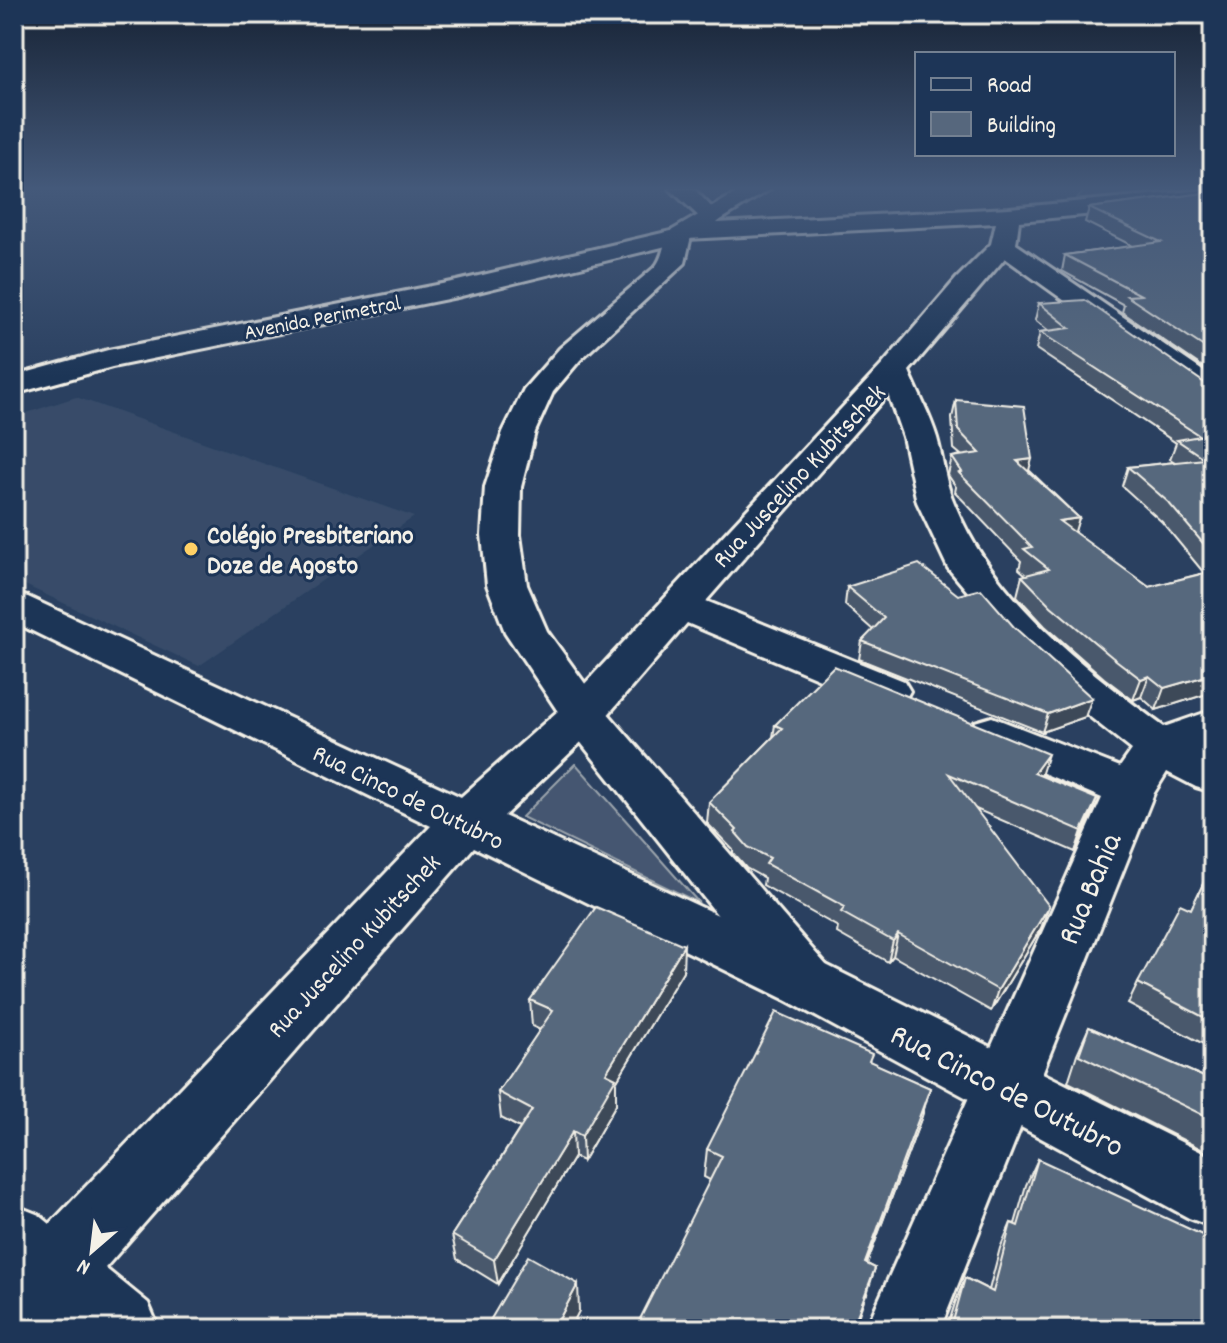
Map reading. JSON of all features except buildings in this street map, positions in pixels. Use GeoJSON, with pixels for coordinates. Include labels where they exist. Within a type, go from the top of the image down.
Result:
{"type":"FeatureCollection","features":[{"type":"Feature","properties":{"kind":"street","name":"Avenida Perimetral"},"geometry":{"type":"LineString","coordinates":[[14,385],[108,359],[457,289],[610,252]]}},
{"type":"Feature","properties":{"kind":"street","name":"Rua Cinco de Outubro"},"geometry":{"type":"LineString","coordinates":[[678,252],[664,272],[570,354],[539,389],[519,432],[503,487],[501,535],[507,585],[526,632],[583,714],[805,982]]}},
{"type":"Feature","properties":{"kind":"street","name":"Rua Juscelino Kubitschek"},"geometry":{"type":"LineString","coordinates":[[27,1277],[465,823],[583,714],[830,437],[894,370],[990,252]]}},
{"type":"Feature","properties":{"kind":"street"},"geometry":{"type":"LineString","coordinates":[[1034,252],[1213,392]]}},
{"type":"Feature","properties":{"kind":"street"},"geometry":{"type":"LineString","coordinates":[[894,370],[920,437],[935,502],[968,568],[1026,634],[1086,691],[1144,769]]}},
{"type":"Feature","properties":{"kind":"street"},"geometry":{"type":"LineString","coordinates":[[679,605],[941,713],[1144,769],[1213,775]]}},
{"type":"Feature","properties":{"kind":"street","name":"Rua Cinco de Outubro"},"geometry":{"type":"LineString","coordinates":[[14,606],[805,982],[1213,1194]]}},
{"type":"Feature","properties":{"kind":"street"},"geometry":{"type":"LineString","coordinates":[[1144,769],[1213,725]]}},
{"type":"Feature","properties":{"kind":"street","name":"Rua Bahia"},"geometry":{"type":"LineString","coordinates":[[903,1329],[1003,1087],[1144,769]]}},
{"type":"Feature","properties":{"kind":"street"},"geometry":{"type":"LineString","coordinates":[[27,1277],[122,1329]]}},
{"type":"Feature","properties":{"kind":"shaded area","name":"Colégio Presbiteriano Doze de Agosto"},"geometry":{"type":"Polygon","coordinates":[[[76,397],[414,517],[199,666],[14,580],[14,417],[76,397]]]}},
{"type":"Feature","properties":{"kind":"shaded area"},"geometry":{"type":"Polygon","coordinates":[[[576,764],[699,903],[522,817],[576,764]]]}},
{"type":"Feature","properties":{"kind":"place","name":"Colégio Presbiteriano Doze de Agosto"},"geometry":{"type":"Point","coordinates":[191,549]}}]}
